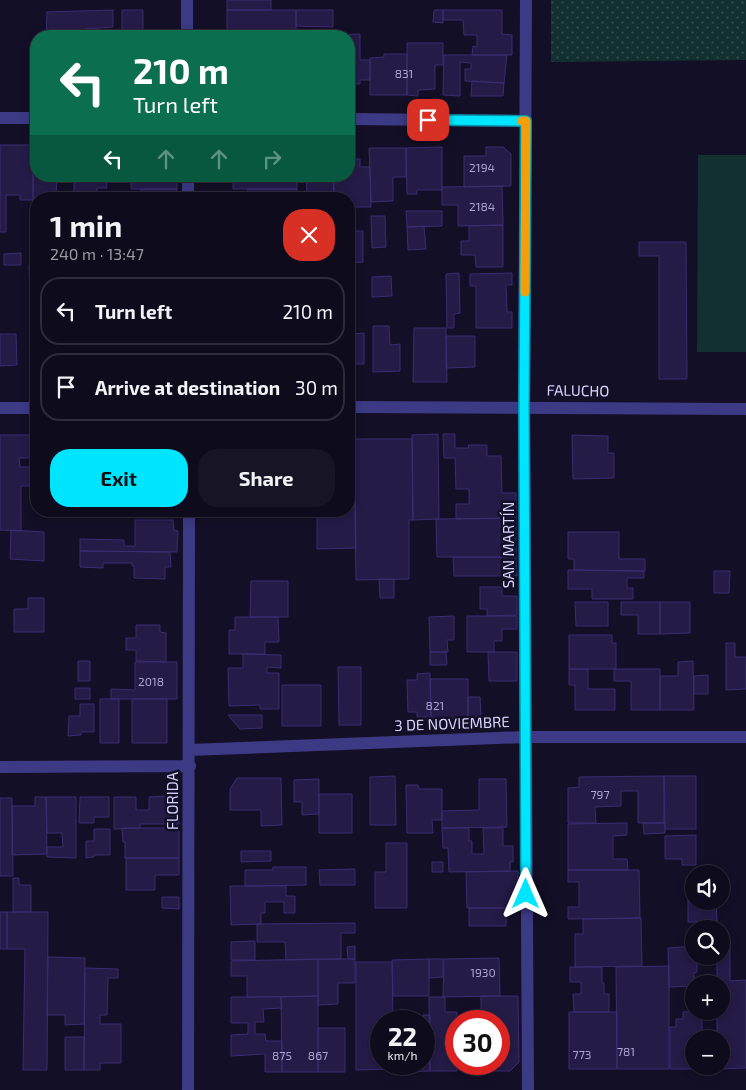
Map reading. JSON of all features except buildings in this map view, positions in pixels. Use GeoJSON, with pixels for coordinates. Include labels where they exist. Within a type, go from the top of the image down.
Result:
{"type":"FeatureCollection","features":[{"type":"Feature","properties":{"kind":"street"},"geometry":{"type":"LineString","coordinates":[[187,0],[187,30]]}},
{"type":"Feature","properties":{"kind":"street","name":"SAN MARTÍN"},"geometry":{"type":"LineString","coordinates":[[526,0],[524,407],[528,1090]]}},
{"type":"Feature","properties":{"kind":"street"},"geometry":{"type":"LineString","coordinates":[[0,118],[30,118]]}},
{"type":"Feature","properties":{"kind":"street"},"geometry":{"type":"LineString","coordinates":[[355,119],[526,121]]}},
{"type":"Feature","properties":{"kind":"street"},"geometry":{"type":"LineString","coordinates":[[0,408],[30,408]]}},
{"type":"Feature","properties":{"kind":"street","name":"FALUCHO"},"geometry":{"type":"LineString","coordinates":[[355,408],[746,409]]}},
{"type":"Feature","properties":{"kind":"street","name":"FLORIDA"},"geometry":{"type":"LineString","coordinates":[[188,1090],[189,517]]}},
{"type":"Feature","properties":{"kind":"street","name":"3 DE NOVIEMBRE"},"geometry":{"type":"LineString","coordinates":[[189,750],[525,737],[746,737]]}},
{"type":"Feature","properties":{"kind":"street"},"geometry":{"type":"LineString","coordinates":[[0,768],[190,766]]}},
{"type":"Feature","properties":{"kind":"green space"},"geometry":{"type":"Polygon","coordinates":[[[551,0],[746,0],[746,60],[551,62],[551,0]]]}},
{"type":"Feature","properties":{"kind":"green space"},"geometry":{"type":"Polygon","coordinates":[[[698,155],[746,155],[746,352],[697,352],[698,155]]]}},
{"type":"Feature","properties":{"kind":"slow traffic"},"geometry":{"type":"LineString","coordinates":[[522,121],[526,121],[525,292]]}},
{"type":"Feature","properties":{"kind":"route"},"geometry":{"type":"LineString","coordinates":[[428,120],[526,121],[524,426],[526,894]]}}]}
